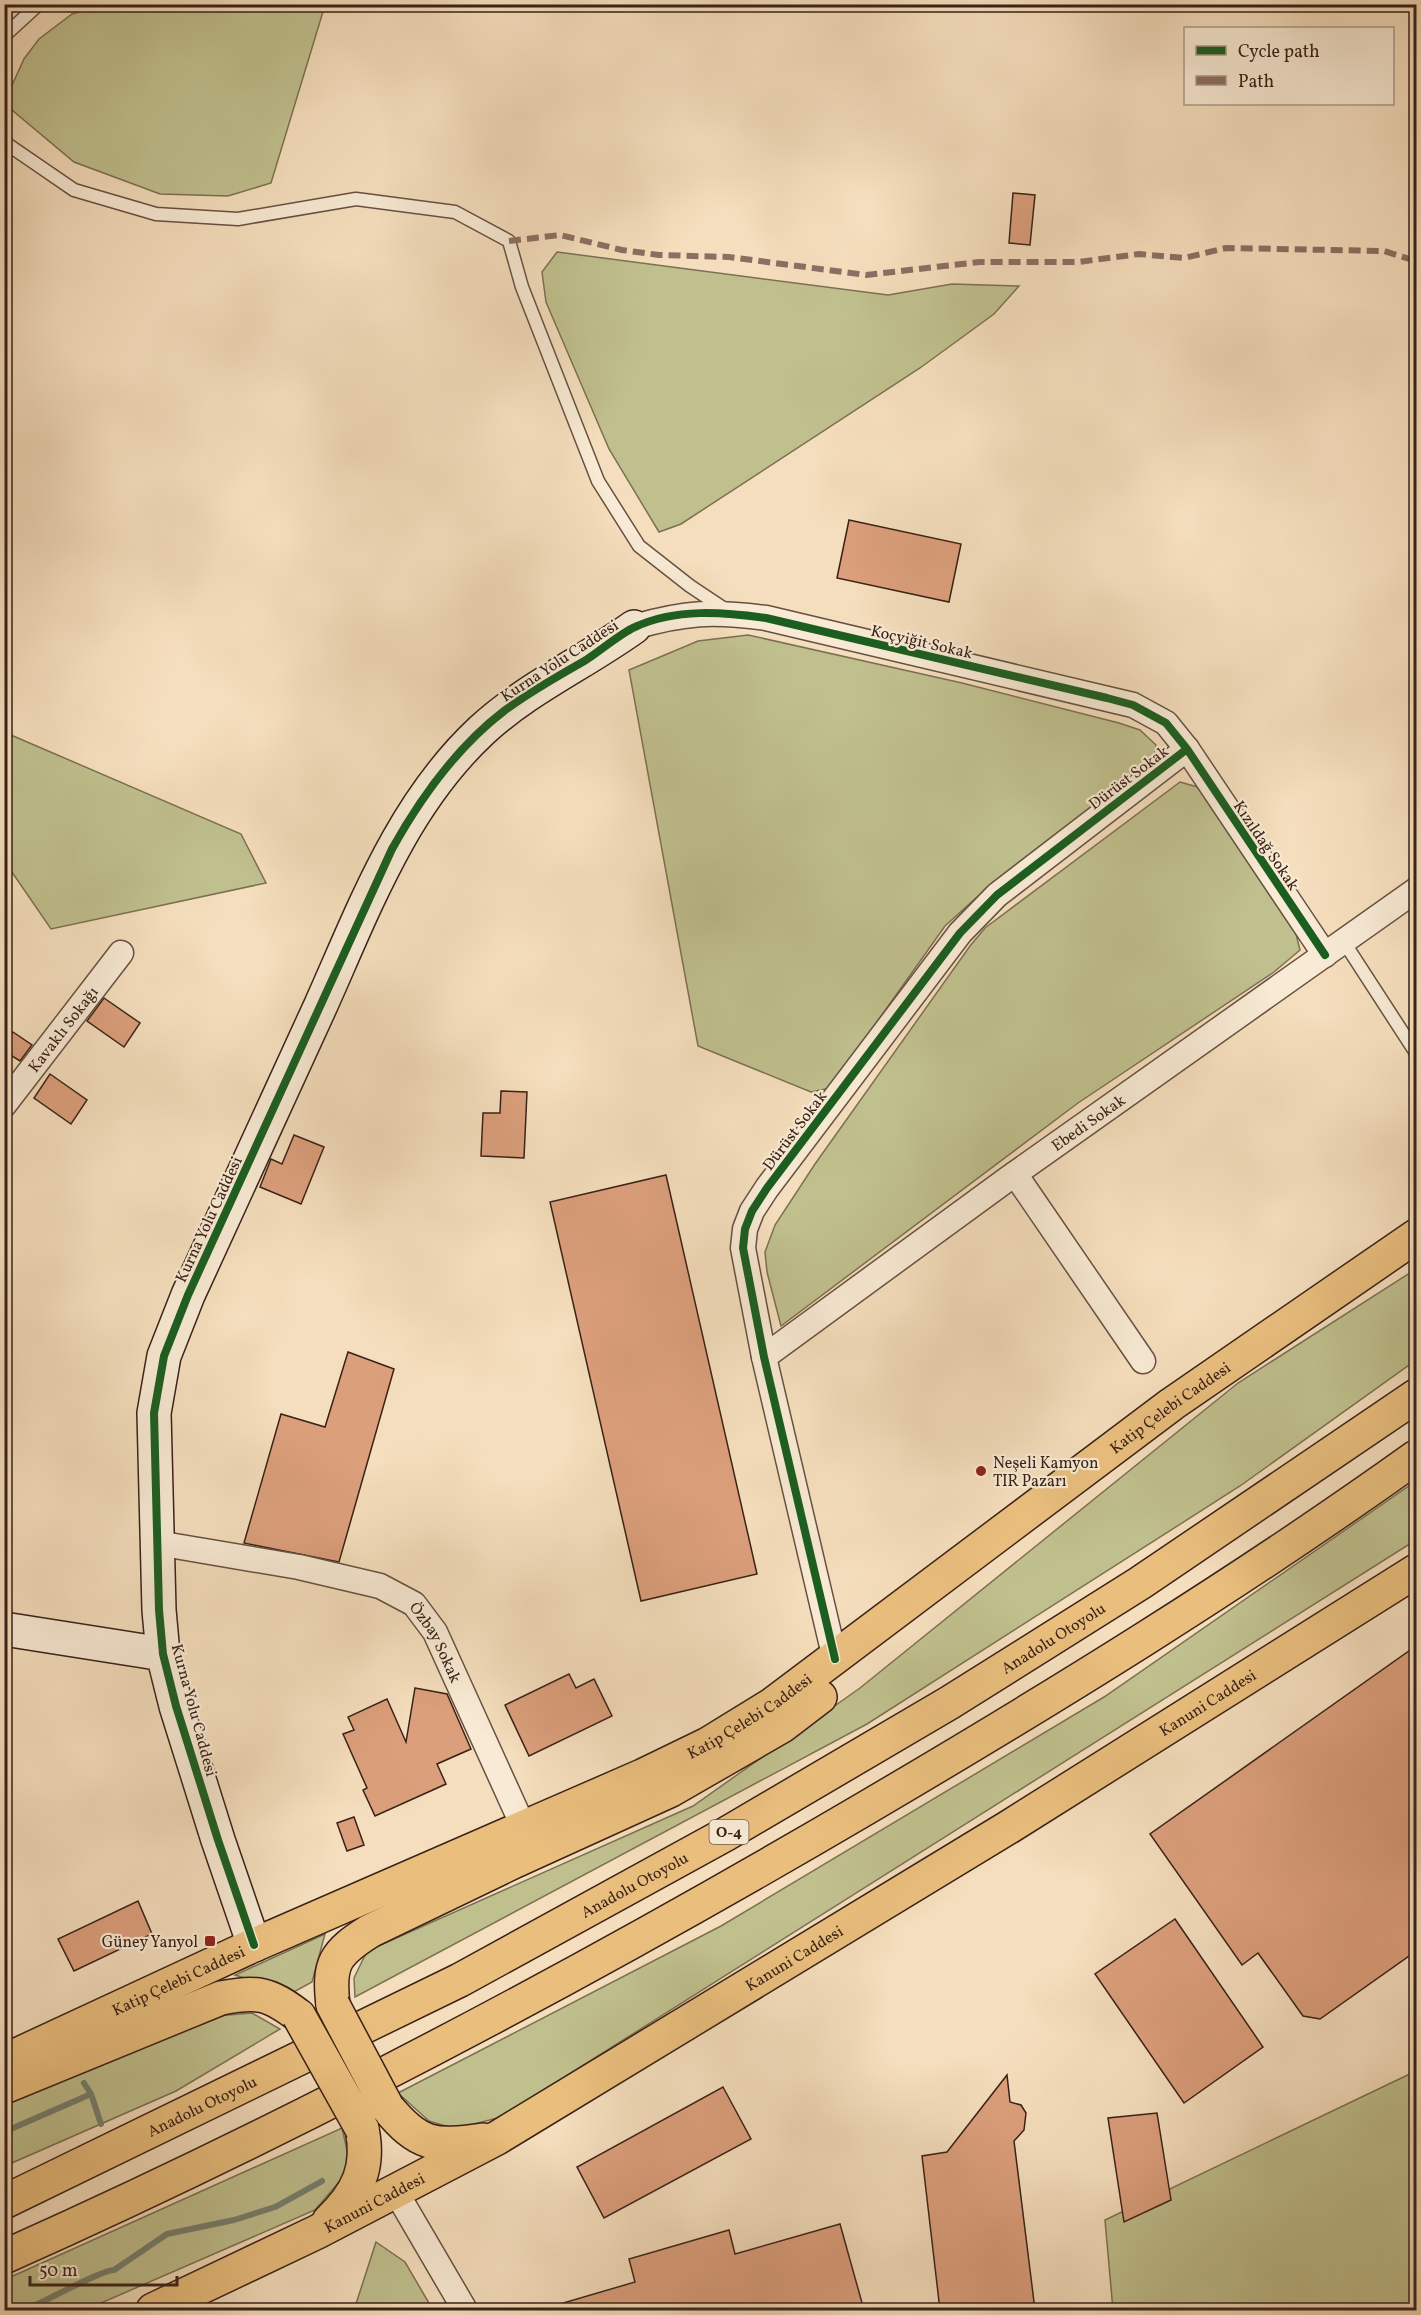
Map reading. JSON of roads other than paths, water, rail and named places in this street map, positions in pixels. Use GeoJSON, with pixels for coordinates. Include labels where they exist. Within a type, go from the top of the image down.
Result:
{"type":"FeatureCollection","features":[{"type":"Feature","properties":{"kind":"main road","name":"Katip Çelebi Caddesi"},"geometry":{"type":"LineString","coordinates":[[4,2061],[254,1945],[642,1776],[708,1744],[772,1704],[835,1659],[1172,1404],[1416,1236]]}},
{"type":"Feature","properties":{"kind":"main road","name":"Anadolu Otoyolu"},"geometry":{"type":"LineString","coordinates":[[4,2202],[460,1980],[726,1834],[949,1703],[1140,1583],[1416,1396]]}},
{"type":"Feature","properties":{"kind":"main road"},"geometry":{"type":"LineString","coordinates":[[497,2138],[458,2144],[437,2143],[416,2137],[387,2107],[333,2005],[330,1981],[337,1958],[350,1943],[370,1931],[515,1861],[671,1790],[782,1726],[906,1631],[1172,1404]]}},
{"type":"Feature","properties":{"kind":"main road"},"geometry":{"type":"LineString","coordinates":[[4,2257],[292,2121],[479,2025],[724,1892],[985,1738],[1160,1629],[1416,1457]]}},
{"type":"Feature","properties":{"kind":"main road","name":"Kanuni Caddesi"},"geometry":{"type":"LineString","coordinates":[[153,2310],[317,2232],[497,2138],[1009,1827],[1416,1571]]}},
{"type":"Feature","properties":{"kind":"main road"},"geometry":{"type":"LineString","coordinates":[[4,2087],[221,1998],[244,1994],[263,1995],[279,2001],[299,2016],[362,2129],[366,2149],[363,2171],[353,2193],[338,2213],[317,2232]]}},
{"type":"Feature","properties":{"kind":"street","name":"Koçyiğit Sokak"},"geometry":{"type":"LineString","coordinates":[[634,627],[687,614],[731,614],[777,621],[1132,705],[1166,723],[1187,749]]}},
{"type":"Feature","properties":{"kind":"street","name":"Kurna Yolu Caddesi"},"geometry":{"type":"LineString","coordinates":[[254,1945],[176,1706],[163,1654],[159,1610],[154,1413],[164,1356],[193,1285],[392,849],[413,812],[431,786],[480,732],[504,711],[607,647],[634,627]]}},
{"type":"Feature","properties":{"kind":"street","name":"Kızıldağ Sokak"},"geometry":{"type":"LineString","coordinates":[[1187,749],[1334,948]]}},
{"type":"Feature","properties":{"kind":"street","name":"Dürüst Sokak"},"geometry":{"type":"LineString","coordinates":[[835,1659],[764,1357],[743,1248],[745,1229],[752,1211],[767,1188],[945,950],[972,919],[997,895],[1187,749]]}},
{"type":"Feature","properties":{"kind":"street","name":"Ebedi Sokak"},"geometry":{"type":"LineString","coordinates":[[764,1357],[1015,1174],[1416,890]]}},
{"type":"Feature","properties":{"kind":"street","name":"Kavaklı Sokağı"},"geometry":{"type":"LineString","coordinates":[[4,1104],[121,952]]}},
{"type":"Feature","properties":{"kind":"street"},"geometry":{"type":"LineString","coordinates":[[1015,1174],[1143,1361]]}},
{"type":"Feature","properties":{"kind":"street","name":"Özbay Sokak"},"geometry":{"type":"LineString","coordinates":[[157,1543],[299,1567],[361,1581],[393,1592],[414,1604],[435,1632],[524,1826]]}},
{"type":"Feature","properties":{"kind":"street"},"geometry":{"type":"LineString","coordinates":[[4,1629],[163,1654]]}},
{"type":"Feature","properties":{"kind":"street"},"geometry":{"type":"LineString","coordinates":[[396,2192],[465,2310]]}},
{"type":"Feature","properties":{"kind":"lane"},"geometry":{"type":"LineString","coordinates":[[4,36],[39,4]]}},
{"type":"Feature","properties":{"kind":"lane"},"geometry":{"type":"LineString","coordinates":[[4,142],[74,190],[156,214],[238,219],[356,199],[456,212],[509,241],[522,287],[598,481],[639,546],[690,586],[731,614]]}},
{"type":"Feature","properties":{"kind":"lane"},"geometry":{"type":"LineString","coordinates":[[1334,948],[1416,1053]]}},
{"type":"Feature","properties":{"kind":"waterway"},"geometry":{"type":"LineString","coordinates":[[84,2083],[91,2094],[101,2124]]}},
{"type":"Feature","properties":{"kind":"waterway"},"geometry":{"type":"LineString","coordinates":[[4,2132],[91,2094]]}},
{"type":"Feature","properties":{"kind":"waterway"},"geometry":{"type":"LineString","coordinates":[[26,2310],[86,2280],[114,2270],[167,2234],[234,2220],[275,2207],[322,2181]]}},
{"type":"Feature","properties":{"kind":"place","name":"Neşeli Kamyon TIR Pazarı"},"geometry":{"type":"Point","coordinates":[981,1471]}},
{"type":"Feature","properties":{"kind":"place","name":"Güney Yanyol"},"geometry":{"type":"Point","coordinates":[210,1941]}}]}
